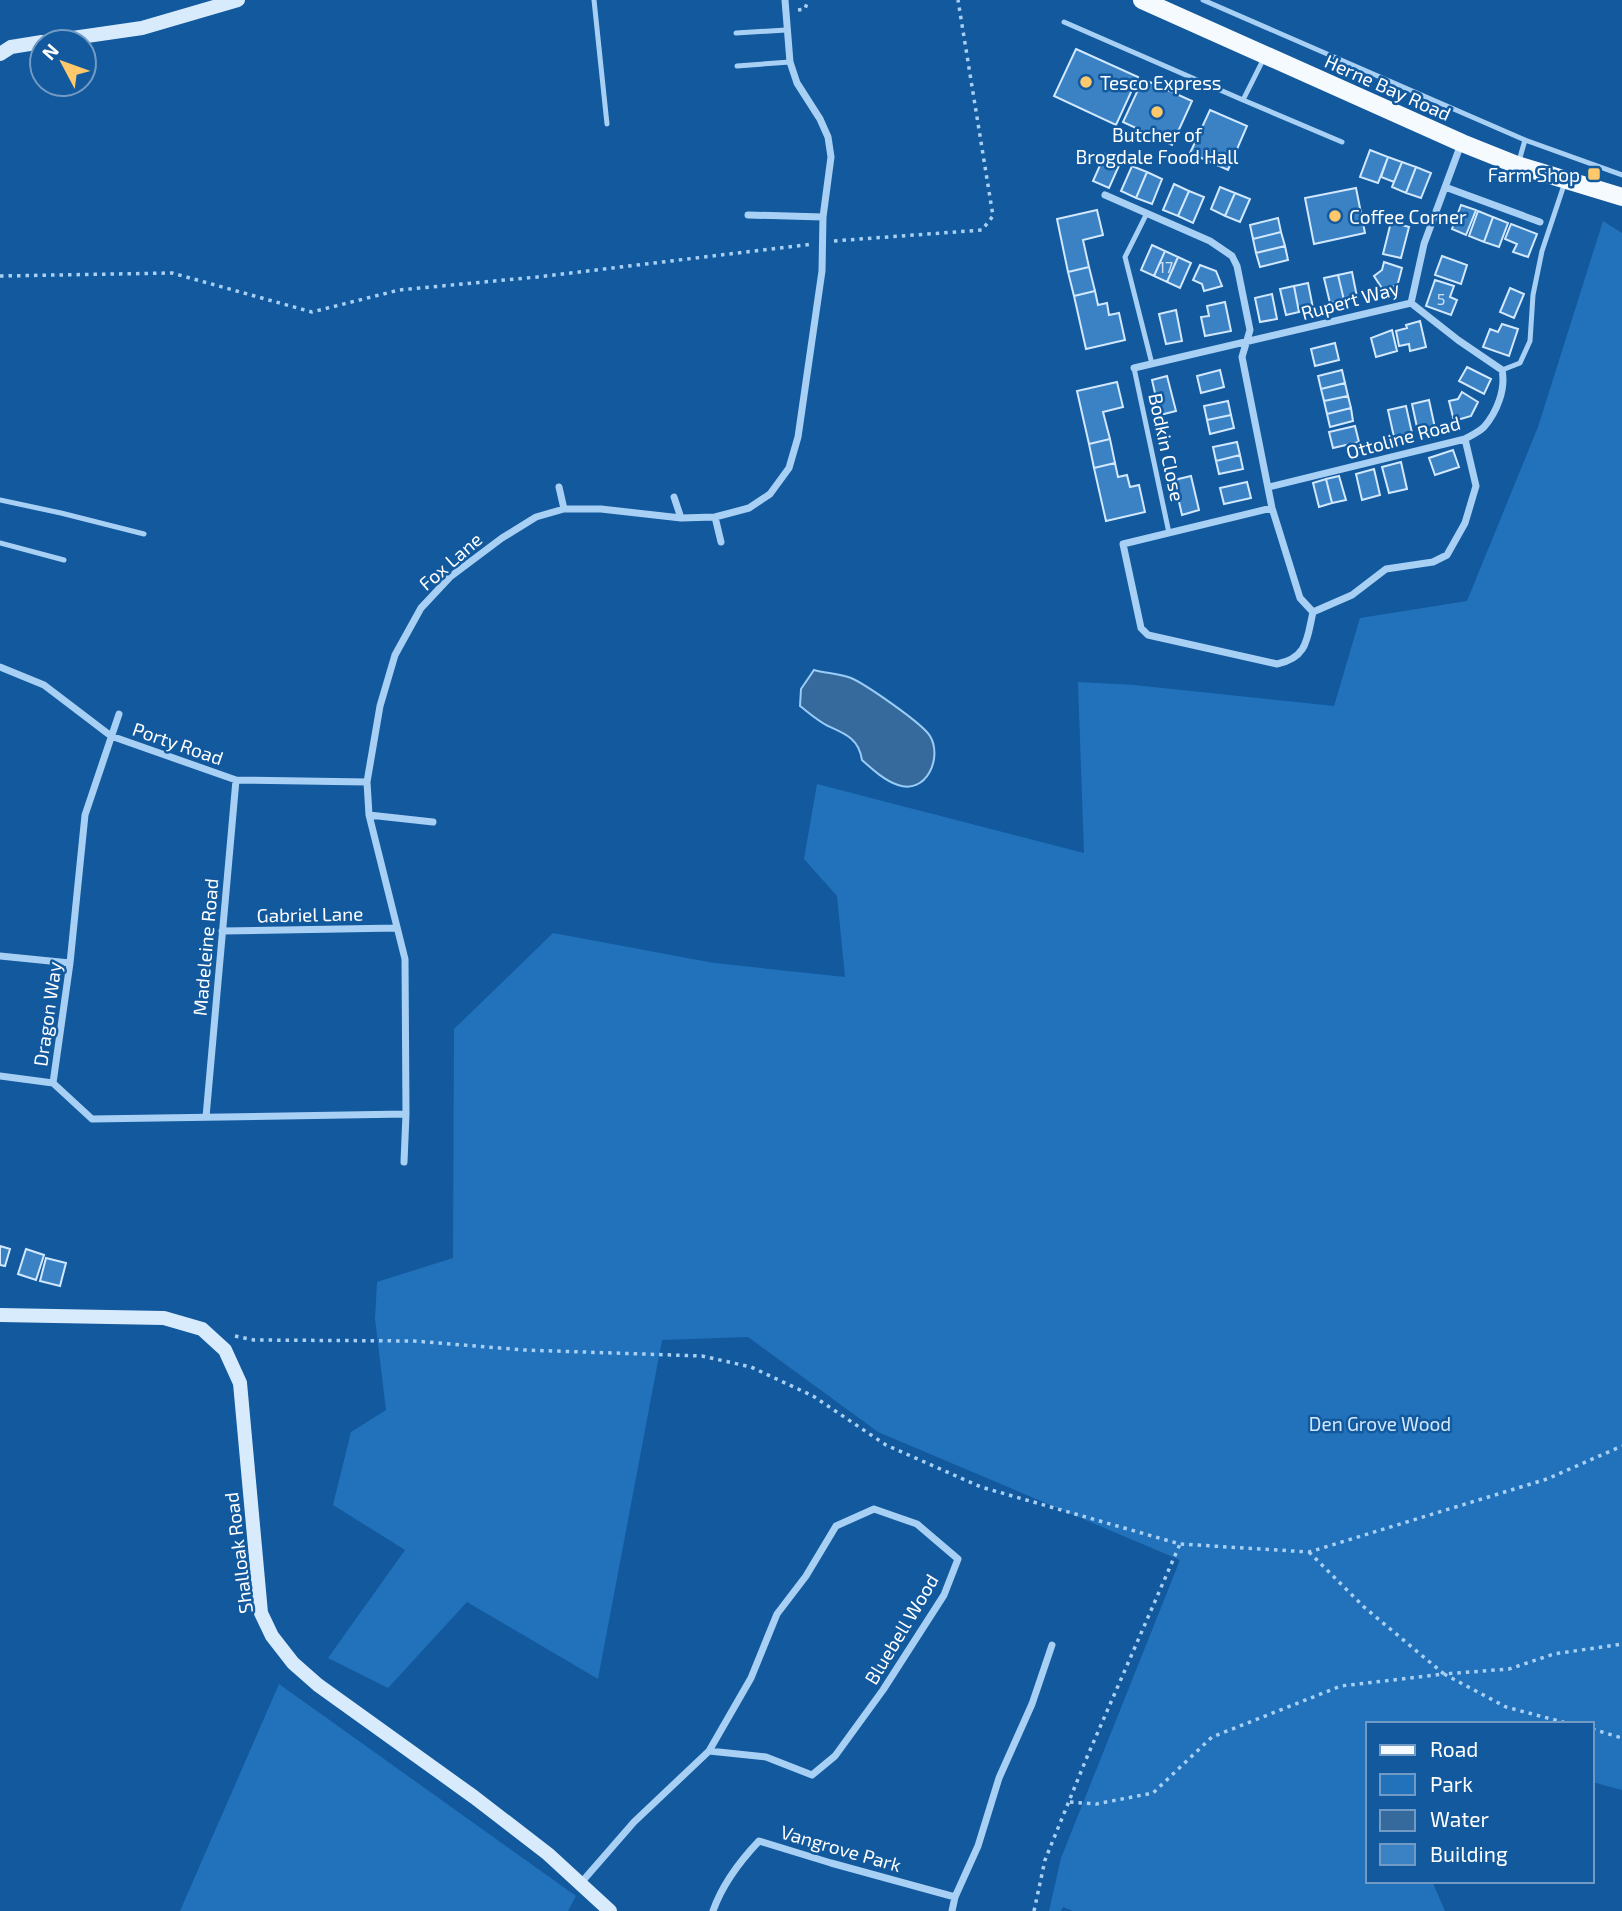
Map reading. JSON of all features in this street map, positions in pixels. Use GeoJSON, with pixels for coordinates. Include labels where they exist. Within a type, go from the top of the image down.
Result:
{"type":"FeatureCollection","features":[{"type":"Feature","properties":{"kind":"main road","name":"Herne Bay Road"},"geometry":{"type":"LineString","coordinates":[[1142,0],[1462,143],[1517,165],[1622,197]]}},
{"type":"Feature","properties":{"kind":"street"},"geometry":{"type":"LineString","coordinates":[[98,34],[142,28],[238,0]]}},
{"type":"Feature","properties":{"kind":"street","name":"Fox Lane"},"geometry":{"type":"LineString","coordinates":[[404,1162],[405,959],[369,815],[366,782],[380,706],[395,655],[421,608],[450,577],[502,538],[536,517],[564,509],[601,509],[681,518],[715,517],[749,508],[770,494],[789,468],[799,438],[822,271],[822,217],[831,158],[828,137],[797,83],[790,62],[785,0]]}},
{"type":"Feature","properties":{"kind":"street","name":"Fox Lane"},"geometry":{"type":"LineString","coordinates":[[786,12],[792,0]]}},
{"type":"Feature","properties":{"kind":"street"},"geometry":{"type":"LineString","coordinates":[[0,54],[11,47],[28,44]]}},
{"type":"Feature","properties":{"kind":"street","name":"Rupert Way"},"geometry":{"type":"LineString","coordinates":[[1134,368],[1411,303],[1424,244],[1462,143]]}},
{"type":"Feature","properties":{"kind":"street"},"geometry":{"type":"LineString","coordinates":[[1445,187],[1540,222]]}},
{"type":"Feature","properties":{"kind":"street"},"geometry":{"type":"LineString","coordinates":[[1105,195],[1210,241],[1232,256],[1237,266],[1250,330],[1242,358],[1272,509],[1300,598],[1313,612]]}},
{"type":"Feature","properties":{"kind":"street"},"geometry":{"type":"LineString","coordinates":[[748,215],[822,217]]}},
{"type":"Feature","properties":{"kind":"street"},"geometry":{"type":"LineString","coordinates":[[1411,303],[1502,370]]}},
{"type":"Feature","properties":{"kind":"street","name":"Ottoline Road"},"geometry":{"type":"LineString","coordinates":[[1269,487],[1465,439],[1483,428],[1496,406],[1505,385],[1502,370]]}},
{"type":"Feature","properties":{"kind":"street"},"geometry":{"type":"LineString","coordinates":[[1313,612],[1352,595],[1386,569],[1433,562],[1447,555],[1465,523],[1476,486],[1465,439]]}},
{"type":"Feature","properties":{"kind":"street"},"geometry":{"type":"LineString","coordinates":[[559,487],[564,509]]}},
{"type":"Feature","properties":{"kind":"street"},"geometry":{"type":"LineString","coordinates":[[674,497],[681,518]]}},
{"type":"Feature","properties":{"kind":"street"},"geometry":{"type":"LineString","coordinates":[[1272,509],[1123,544],[1140,628],[1148,635],[1277,664],[1293,661],[1305,647],[1313,612]]}},
{"type":"Feature","properties":{"kind":"street"},"geometry":{"type":"LineString","coordinates":[[715,517],[721,542]]}},
{"type":"Feature","properties":{"kind":"street","name":"Porty Road"},"geometry":{"type":"LineString","coordinates":[[0,667],[44,685],[111,736],[236,780],[366,782]]}},
{"type":"Feature","properties":{"kind":"street","name":"Dragon Way"},"geometry":{"type":"LineString","coordinates":[[119,714],[85,815],[70,963],[53,1083],[92,1119],[406,1114]]}},
{"type":"Feature","properties":{"kind":"street","name":"Madeleine Road"},"geometry":{"type":"LineString","coordinates":[[205,1117],[236,780]]}},
{"type":"Feature","properties":{"kind":"street"},"geometry":{"type":"LineString","coordinates":[[369,815],[433,822]]}},
{"type":"Feature","properties":{"kind":"street","name":"Gabriel Lane"},"geometry":{"type":"LineString","coordinates":[[222,931],[397,928]]}},
{"type":"Feature","properties":{"kind":"street"},"geometry":{"type":"LineString","coordinates":[[0,957],[70,963]]}},
{"type":"Feature","properties":{"kind":"street"},"geometry":{"type":"LineString","coordinates":[[0,1076],[53,1083]]}},
{"type":"Feature","properties":{"kind":"street","name":"Shalloak Road"},"geometry":{"type":"LineString","coordinates":[[0,1315],[164,1318],[202,1329],[225,1350],[240,1383],[261,1613],[272,1636],[293,1663],[318,1685],[485,1805],[548,1854],[601,1908]]}},
{"type":"Feature","properties":{"kind":"street","name":"Bluebell Wood"},"geometry":{"type":"LineString","coordinates":[[580,1885],[634,1822],[709,1751],[751,1678],[777,1614],[806,1576],[836,1526],[874,1509],[917,1524],[958,1559],[944,1595],[883,1690],[835,1756],[812,1775],[766,1757],[709,1751]]}},
{"type":"Feature","properties":{"kind":"street"},"geometry":{"type":"LineString","coordinates":[[952,1911],[978,1846],[999,1778],[1032,1704],[1052,1645]]}},
{"type":"Feature","properties":{"kind":"street","name":"Vangrove Park"},"geometry":{"type":"LineString","coordinates":[[713,1911],[717,1899],[746,1854],[760,1841],[955,1898]]}},
{"type":"Feature","properties":{"kind":"lane"},"geometry":{"type":"LineString","coordinates":[[594,0],[607,124]]}},
{"type":"Feature","properties":{"kind":"lane"},"geometry":{"type":"LineString","coordinates":[[1203,0],[1525,140],[1622,175]]}},
{"type":"Feature","properties":{"kind":"lane"},"geometry":{"type":"LineString","coordinates":[[1064,22],[1342,142]]}},
{"type":"Feature","properties":{"kind":"lane"},"geometry":{"type":"LineString","coordinates":[[736,33],[786,30]]}},
{"type":"Feature","properties":{"kind":"lane"},"geometry":{"type":"LineString","coordinates":[[1243,100],[1265,55]]}},
{"type":"Feature","properties":{"kind":"lane"},"geometry":{"type":"LineString","coordinates":[[737,66],[790,62]]}},
{"type":"Feature","properties":{"kind":"lane"},"geometry":{"type":"LineString","coordinates":[[1517,165],[1525,140]]}},
{"type":"Feature","properties":{"kind":"lane"},"geometry":{"type":"LineString","coordinates":[[1502,370],[1520,363],[1530,341],[1534,295],[1542,251],[1565,180]]}},
{"type":"Feature","properties":{"kind":"lane"},"geometry":{"type":"LineString","coordinates":[[1147,213],[1125,257],[1152,364]]}},
{"type":"Feature","properties":{"kind":"lane","name":"Bodkin Close"},"geometry":{"type":"LineString","coordinates":[[1134,368],[1169,533]]}},
{"type":"Feature","properties":{"kind":"lane"},"geometry":{"type":"LineString","coordinates":[[0,500],[144,534]]}},
{"type":"Feature","properties":{"kind":"lane"},"geometry":{"type":"LineString","coordinates":[[0,543],[64,560]]}},
{"type":"Feature","properties":{"kind":"path"},"geometry":{"type":"LineString","coordinates":[[0,276],[172,273],[312,312],[399,290],[537,277],[824,243],[982,230],[993,216],[958,0]]}},
{"type":"Feature","properties":{"kind":"path"},"geometry":{"type":"LineString","coordinates":[[202,1329],[254,1340],[414,1341],[524,1350],[702,1356],[751,1367],[813,1396],[886,1445],[981,1487],[1180,1544],[1309,1552],[1546,1479],[1622,1446]]}},
{"type":"Feature","properties":{"kind":"path"},"geometry":{"type":"LineString","coordinates":[[1034,1911],[1045,1860],[1180,1544]]}},
{"type":"Feature","properties":{"kind":"path"},"geometry":{"type":"LineString","coordinates":[[1309,1552],[1364,1607],[1444,1674],[1506,1707],[1562,1722]]}},
{"type":"Feature","properties":{"kind":"path"},"geometry":{"type":"LineString","coordinates":[[1070,1802],[1096,1804],[1153,1793],[1212,1737],[1341,1686],[1509,1669],[1554,1654],[1622,1644]]}},
{"type":"Feature","properties":{"kind":"path"},"geometry":{"type":"LineString","coordinates":[[1594,1730],[1622,1738]]}},
{"type":"Feature","properties":{"kind":"green space","name":"Den Grove Wood"},"geometry":{"type":"Polygon","coordinates":[[[1603,221],[1622,233],[1622,1790],[1594,1783],[1594,1722],[1366,1722],[1366,1883],[1433,1883],[1445,1911],[1073,1911],[1063,1907],[1061,1911],[1049,1911],[1061,1858],[1180,1560],[878,1432],[748,1337],[662,1340],[598,1679],[467,1602],[388,1688],[328,1658],[405,1550],[333,1505],[351,1432],[386,1410],[375,1319],[377,1282],[453,1258],[454,1029],[553,933],[714,963],[845,977],[837,896],[804,859],[817,784],[1084,853],[1078,682],[1134,685],[1334,706],[1360,618],[1467,601],[1538,427],[1603,221]]]}},
{"type":"Feature","properties":{"kind":"green space"},"geometry":{"type":"Polygon","coordinates":[[[279,1684],[576,1896],[568,1911],[180,1911],[279,1684]]]}},
{"type":"Feature","properties":{"kind":"water"},"geometry":{"type":"Polygon","coordinates":[[[814,670],[858,682],[893,704],[925,730],[934,745],[934,754],[933,764],[924,780],[908,787],[888,781],[862,760],[858,747],[851,738],[821,722],[800,706],[801,689],[814,670]]]}},
{"type":"Feature","properties":{"kind":"building"},"geometry":{"type":"Polygon","coordinates":[[[1076,49],[1138,77],[1116,125],[1054,96],[1076,49]]]}},
{"type":"Feature","properties":{"kind":"building","name":"Butcher of Brogdale Food Hall"},"geometry":{"type":"Polygon","coordinates":[[[1143,79],[1192,101],[1172,145],[1123,122],[1143,79]]]}},
{"type":"Feature","properties":{"kind":"building"},"geometry":{"type":"Polygon","coordinates":[[[1210,110],[1247,126],[1228,170],[1190,153],[1210,110]]]}},
{"type":"Feature","properties":{"kind":"building"},"geometry":{"type":"Polygon","coordinates":[[[1370,150],[1388,157],[1378,183],[1360,177],[1370,150]]]}},
{"type":"Feature","properties":{"kind":"building"},"geometry":{"type":"Polygon","coordinates":[[[1105,154],[1121,161],[1109,188],[1093,181],[1105,154]]]}},
{"type":"Feature","properties":{"kind":"building"},"geometry":{"type":"Polygon","coordinates":[[[1388,157],[1402,162],[1394,182],[1381,177],[1388,157]]]}},
{"type":"Feature","properties":{"kind":"building"},"geometry":{"type":"Polygon","coordinates":[[[1402,162],[1416,167],[1406,193],[1392,187],[1402,162]]]}},
{"type":"Feature","properties":{"kind":"building"},"geometry":{"type":"Polygon","coordinates":[[[1132,166],[1147,172],[1136,198],[1121,191],[1132,166]]]}},
{"type":"Feature","properties":{"kind":"building"},"geometry":{"type":"Polygon","coordinates":[[[1416,167],[1431,173],[1421,198],[1406,193],[1416,167]]]}},
{"type":"Feature","properties":{"kind":"building"},"geometry":{"type":"Polygon","coordinates":[[[1147,172],[1162,179],[1152,204],[1136,198],[1147,172]]]}},
{"type":"Feature","properties":{"kind":"building"},"geometry":{"type":"Polygon","coordinates":[[[1174,184],[1189,191],[1178,216],[1163,210],[1174,184]]]}},
{"type":"Feature","properties":{"kind":"building"},"geometry":{"type":"Polygon","coordinates":[[[1220,187],[1235,193],[1225,216],[1211,209],[1220,187]]]}},
{"type":"Feature","properties":{"kind":"building","name":"Coffee Corner"},"geometry":{"type":"Polygon","coordinates":[[[1356,188],[1365,233],[1314,244],[1305,198],[1356,188]]]}},
{"type":"Feature","properties":{"kind":"building"},"geometry":{"type":"Polygon","coordinates":[[[1189,191],[1204,197],[1193,223],[1178,216],[1189,191]]]}},
{"type":"Feature","properties":{"kind":"building"},"geometry":{"type":"Polygon","coordinates":[[[1235,193],[1250,199],[1240,222],[1225,216],[1235,193]]]}},
{"type":"Feature","properties":{"kind":"building"},"geometry":{"type":"Polygon","coordinates":[[[1461,205],[1476,210],[1466,235],[1452,229],[1461,205]]]}},
{"type":"Feature","properties":{"kind":"building"},"geometry":{"type":"Polygon","coordinates":[[[1097,210],[1103,235],[1083,240],[1089,267],[1068,272],[1057,219],[1097,210]]]}},
{"type":"Feature","properties":{"kind":"building"},"geometry":{"type":"Polygon","coordinates":[[[1478,211],[1493,217],[1484,242],[1469,236],[1478,211]]]}},
{"type":"Feature","properties":{"kind":"building"},"geometry":{"type":"Polygon","coordinates":[[[1493,217],[1508,223],[1499,247],[1484,242],[1493,217]]]}},
{"type":"Feature","properties":{"kind":"building"},"geometry":{"type":"Polygon","coordinates":[[[1278,218],[1281,232],[1253,239],[1250,225],[1278,218]]]}},
{"type":"Feature","properties":{"kind":"building"},"geometry":{"type":"Polygon","coordinates":[[[1391,222],[1409,227],[1401,258],[1383,254],[1391,222]]]}},
{"type":"Feature","properties":{"kind":"building"},"geometry":{"type":"Polygon","coordinates":[[[1511,224],[1537,234],[1528,257],[1513,252],[1517,244],[1505,239],[1511,224]]]}},
{"type":"Feature","properties":{"kind":"building"},"geometry":{"type":"Polygon","coordinates":[[[1281,232],[1285,246],[1256,253],[1253,239],[1281,232]]]}},
{"type":"Feature","properties":{"kind":"building"},"geometry":{"type":"Polygon","coordinates":[[[1152,245],[1165,251],[1154,276],[1141,270],[1152,245]]]}},
{"type":"Feature","properties":{"kind":"building"},"geometry":{"type":"Polygon","coordinates":[[[1285,246],[1288,260],[1260,267],[1256,253],[1285,246]]]}},
{"type":"Feature","properties":{"kind":"building"},"geometry":{"type":"Polygon","coordinates":[[[1165,251],[1178,257],[1167,282],[1154,276],[1165,251]]]}},
{"type":"Feature","properties":{"kind":"building"},"geometry":{"type":"Polygon","coordinates":[[[1442,256],[1467,265],[1461,284],[1435,275],[1442,256]]]}},
{"type":"Feature","properties":{"kind":"building"},"geometry":{"type":"Polygon","coordinates":[[[1178,257],[1191,263],[1180,288],[1167,282],[1178,257]]]}},
{"type":"Feature","properties":{"kind":"building"},"geometry":{"type":"Polygon","coordinates":[[[1384,262],[1402,268],[1398,283],[1385,293],[1374,276],[1382,270],[1384,262]]]}},
{"type":"Feature","properties":{"kind":"building"},"geometry":{"type":"Polygon","coordinates":[[[1200,265],[1216,271],[1222,286],[1204,291],[1202,284],[1193,280],[1200,265]]]}},
{"type":"Feature","properties":{"kind":"building"},"geometry":{"type":"Polygon","coordinates":[[[1089,267],[1095,291],[1074,296],[1068,272],[1089,267]]]}},
{"type":"Feature","properties":{"kind":"building"},"geometry":{"type":"Polygon","coordinates":[[[1352,272],[1357,297],[1344,300],[1338,275],[1352,272]]]}},
{"type":"Feature","properties":{"kind":"building"},"geometry":{"type":"Polygon","coordinates":[[[1338,275],[1344,300],[1330,303],[1324,278],[1338,275]]]}},
{"type":"Feature","properties":{"kind":"building"},"geometry":{"type":"Polygon","coordinates":[[[1435,280],[1454,286],[1450,297],[1457,300],[1451,315],[1426,306],[1435,280]]]}},
{"type":"Feature","properties":{"kind":"building"},"geometry":{"type":"Polygon","coordinates":[[[1308,283],[1313,308],[1299,312],[1294,286],[1308,283]]]}},
{"type":"Feature","properties":{"kind":"building"},"geometry":{"type":"Polygon","coordinates":[[[1294,286],[1299,312],[1286,315],[1280,289],[1294,286]]]}},
{"type":"Feature","properties":{"kind":"building"},"geometry":{"type":"Polygon","coordinates":[[[1510,288],[1524,294],[1514,318],[1500,312],[1510,288]]]}},
{"type":"Feature","properties":{"kind":"building"},"geometry":{"type":"Polygon","coordinates":[[[1095,291],[1098,305],[1107,303],[1109,315],[1119,313],[1125,340],[1086,349],[1074,296],[1095,291]]]}},
{"type":"Feature","properties":{"kind":"building"},"geometry":{"type":"Polygon","coordinates":[[[1272,294],[1277,319],[1260,322],[1255,298],[1272,294]]]}},
{"type":"Feature","properties":{"kind":"building"},"geometry":{"type":"Polygon","coordinates":[[[1225,302],[1231,331],[1205,336],[1201,317],[1209,316],[1207,306],[1225,302]]]}},
{"type":"Feature","properties":{"kind":"building"},"geometry":{"type":"Polygon","coordinates":[[[1176,310],[1182,341],[1166,344],[1159,314],[1176,310]]]}},
{"type":"Feature","properties":{"kind":"building"},"geometry":{"type":"Polygon","coordinates":[[[1420,321],[1426,347],[1410,351],[1409,344],[1399,346],[1396,331],[1420,321]]]}},
{"type":"Feature","properties":{"kind":"building"},"geometry":{"type":"Polygon","coordinates":[[[1502,324],[1518,329],[1509,356],[1483,347],[1490,329],[1498,332],[1502,324]]]}},
{"type":"Feature","properties":{"kind":"building"},"geometry":{"type":"Polygon","coordinates":[[[1392,330],[1397,351],[1376,357],[1371,338],[1392,330]]]}},
{"type":"Feature","properties":{"kind":"building"},"geometry":{"type":"Polygon","coordinates":[[[1335,343],[1339,360],[1315,366],[1311,349],[1335,343]]]}},
{"type":"Feature","properties":{"kind":"building"},"geometry":{"type":"Polygon","coordinates":[[[1467,367],[1491,379],[1484,394],[1459,381],[1467,367]]]}},
{"type":"Feature","properties":{"kind":"building"},"geometry":{"type":"Polygon","coordinates":[[[1220,370],[1224,387],[1201,393],[1197,376],[1220,370]]]}},
{"type":"Feature","properties":{"kind":"building"},"geometry":{"type":"Polygon","coordinates":[[[1342,370],[1345,383],[1321,389],[1318,376],[1342,370]]]}},
{"type":"Feature","properties":{"kind":"building"},"geometry":{"type":"Polygon","coordinates":[[[1167,376],[1176,411],[1160,415],[1152,380],[1167,376]]]}},
{"type":"Feature","properties":{"kind":"building"},"geometry":{"type":"Polygon","coordinates":[[[1117,382],[1123,407],[1103,412],[1110,439],[1089,444],[1077,391],[1117,382]]]}},
{"type":"Feature","properties":{"kind":"building"},"geometry":{"type":"Polygon","coordinates":[[[1345,383],[1348,396],[1324,401],[1321,389],[1345,383]]]}},
{"type":"Feature","properties":{"kind":"building"},"geometry":{"type":"Polygon","coordinates":[[[1462,392],[1478,402],[1471,416],[1454,421],[1449,401],[1458,399],[1462,392]]]}},
{"type":"Feature","properties":{"kind":"building"},"geometry":{"type":"Polygon","coordinates":[[[1348,396],[1351,408],[1327,414],[1324,401],[1348,396]]]}},
{"type":"Feature","properties":{"kind":"building"},"geometry":{"type":"Polygon","coordinates":[[[1429,400],[1435,428],[1418,432],[1412,404],[1429,400]]]}},
{"type":"Feature","properties":{"kind":"building"},"geometry":{"type":"Polygon","coordinates":[[[1228,401],[1231,415],[1207,420],[1204,406],[1228,401]]]}},
{"type":"Feature","properties":{"kind":"building"},"geometry":{"type":"Polygon","coordinates":[[[1406,406],[1412,433],[1394,437],[1388,410],[1406,406]]]}},
{"type":"Feature","properties":{"kind":"building"},"geometry":{"type":"Polygon","coordinates":[[[1351,408],[1353,421],[1330,427],[1327,414],[1351,408]]]}},
{"type":"Feature","properties":{"kind":"building"},"geometry":{"type":"Polygon","coordinates":[[[1231,415],[1234,428],[1210,434],[1207,420],[1231,415]]]}},
{"type":"Feature","properties":{"kind":"building"},"geometry":{"type":"Polygon","coordinates":[[[1355,426],[1359,442],[1333,448],[1329,432],[1355,426]]]}},
{"type":"Feature","properties":{"kind":"building"},"geometry":{"type":"Polygon","coordinates":[[[1110,439],[1115,463],[1094,468],[1089,444],[1110,439]]]}},
{"type":"Feature","properties":{"kind":"building"},"geometry":{"type":"Polygon","coordinates":[[[1237,442],[1240,455],[1216,461],[1213,447],[1237,442]]]}},
{"type":"Feature","properties":{"kind":"building"},"geometry":{"type":"Polygon","coordinates":[[[1453,450],[1459,467],[1435,475],[1429,458],[1453,450]]]}},
{"type":"Feature","properties":{"kind":"building"},"geometry":{"type":"Polygon","coordinates":[[[1240,455],[1243,469],[1219,474],[1216,461],[1240,455]]]}},
{"type":"Feature","properties":{"kind":"building"},"geometry":{"type":"Polygon","coordinates":[[[1401,462],[1407,489],[1389,493],[1382,467],[1401,462]]]}},
{"type":"Feature","properties":{"kind":"building"},"geometry":{"type":"Polygon","coordinates":[[[1115,463],[1118,477],[1127,475],[1130,487],[1139,485],[1145,512],[1106,521],[1094,468],[1115,463]]]}},
{"type":"Feature","properties":{"kind":"building"},"geometry":{"type":"Polygon","coordinates":[[[1374,469],[1380,495],[1362,500],[1356,474],[1374,469]]]}},
{"type":"Feature","properties":{"kind":"building"},"geometry":{"type":"Polygon","coordinates":[[[1191,476],[1199,510],[1182,515],[1174,480],[1191,476]]]}},
{"type":"Feature","properties":{"kind":"building"},"geometry":{"type":"Polygon","coordinates":[[[1339,476],[1346,500],[1332,503],[1326,479],[1339,476]]]}},
{"type":"Feature","properties":{"kind":"building"},"geometry":{"type":"Polygon","coordinates":[[[1326,479],[1332,503],[1319,507],[1313,483],[1326,479]]]}},
{"type":"Feature","properties":{"kind":"building"},"geometry":{"type":"Polygon","coordinates":[[[1247,482],[1251,498],[1224,504],[1220,488],[1247,482]]]}},
{"type":"Feature","properties":{"kind":"building"},"geometry":{"type":"Polygon","coordinates":[[[0,1246],[10,1249],[5,1266],[0,1265],[0,1246]]]}},
{"type":"Feature","properties":{"kind":"building"},"geometry":{"type":"Polygon","coordinates":[[[26,1249],[44,1255],[36,1280],[18,1274],[26,1249]]]}},
{"type":"Feature","properties":{"kind":"building"},"geometry":{"type":"Polygon","coordinates":[[[46,1258],[66,1263],[60,1286],[40,1281],[46,1258]]]}},
{"type":"Feature","properties":{"kind":"place","name":"Tesco Express"},"geometry":{"type":"Point","coordinates":[1086,82]}},
{"type":"Feature","properties":{"kind":"place","name":"Butcher of Brogdale Food Hall"},"geometry":{"type":"Point","coordinates":[1157,112]}},
{"type":"Feature","properties":{"kind":"place","name":"Farm Shop"},"geometry":{"type":"Point","coordinates":[1594,174]}},
{"type":"Feature","properties":{"kind":"place","name":"Coffee Corner"},"geometry":{"type":"Point","coordinates":[1335,216]}}]}
